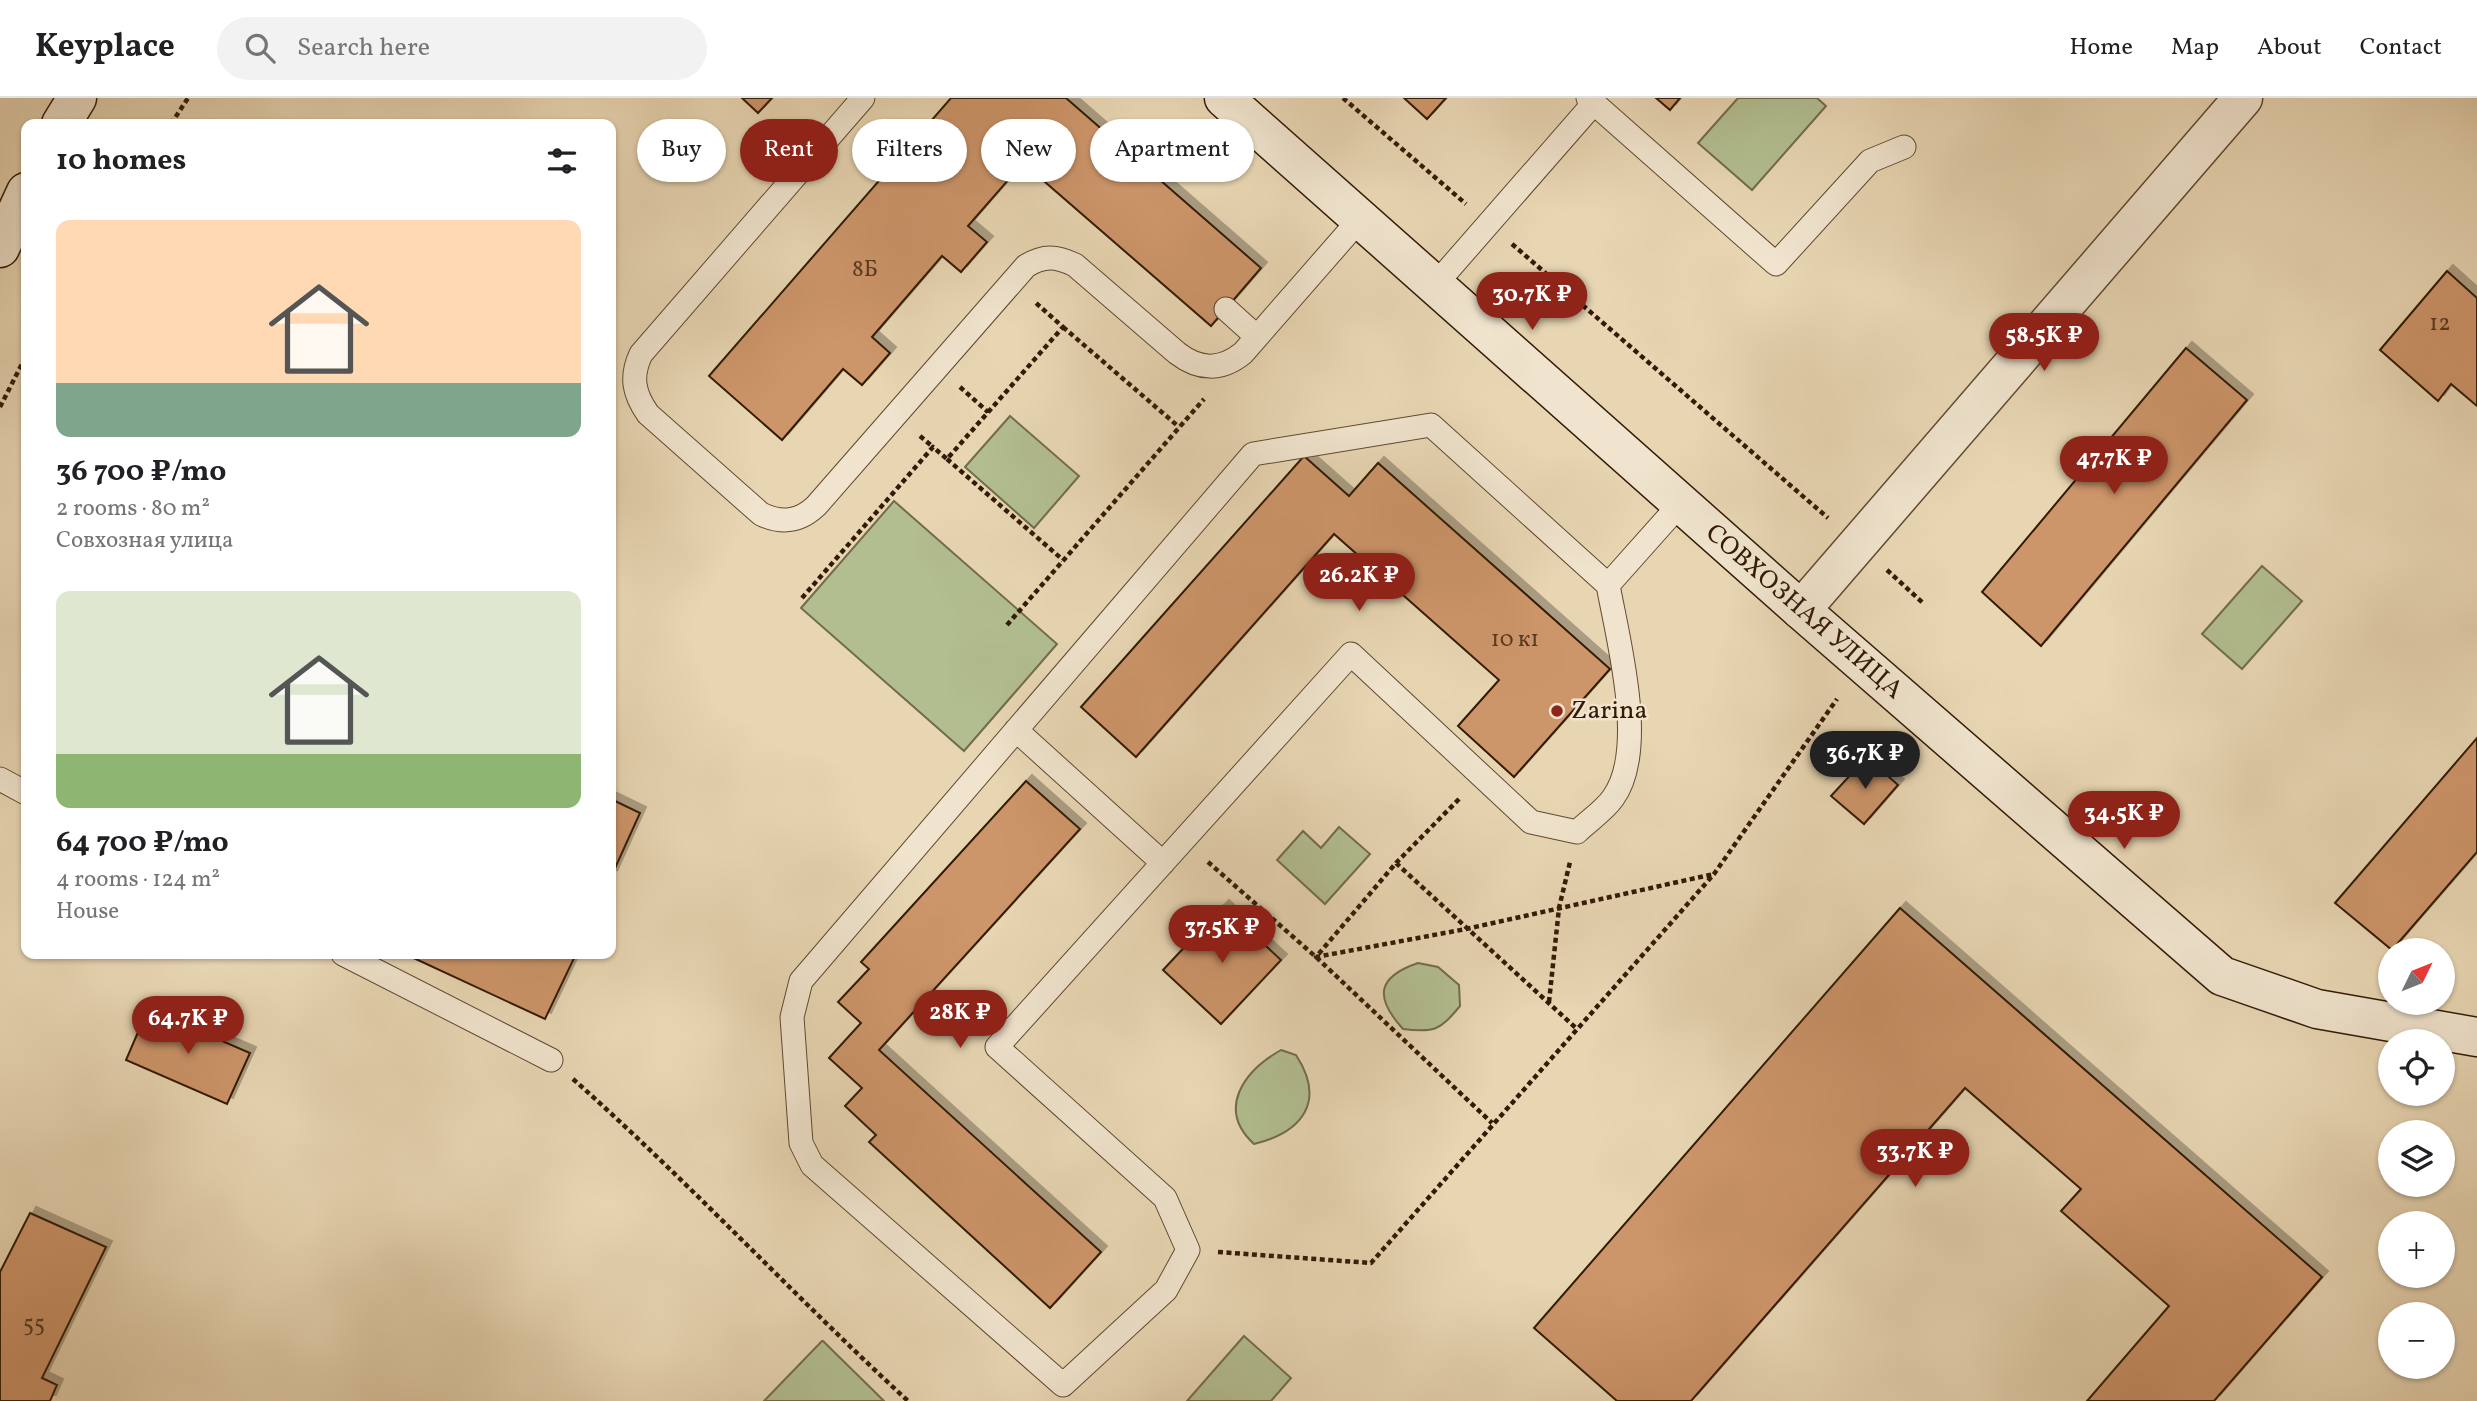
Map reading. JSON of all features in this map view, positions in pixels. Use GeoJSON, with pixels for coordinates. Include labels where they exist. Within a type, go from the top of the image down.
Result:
{"type":"FeatureCollection","features":[{"type":"Feature","properties":{"kind":"street"},"geometry":{"type":"LineString","coordinates":[[64,119],[77,98]]}},
{"type":"Feature","properties":{"kind":"street","name":"СОВХОЗНАЯ УЛИЦА"},"geometry":{"type":"LineString","coordinates":[[1224,98],[1801,610],[2222,976],[2317,1009],[2477,1037]]}},
{"type":"Feature","properties":{"kind":"street"},"geometry":{"type":"LineString","coordinates":[[1801,610],[2243,98]]}},
{"type":"Feature","properties":{"kind":"street"},"geometry":{"type":"LineString","coordinates":[[0,248],[21,203]]}},
{"type":"Feature","properties":{"kind":"lane"},"geometry":{"type":"LineString","coordinates":[[863,98],[641,354],[634,383],[638,400],[648,414],[761,514],[772,519],[795,520],[816,506],[1026,266],[1038,259],[1059,258],[1075,265],[1188,362],[1213,367],[1225,365],[1250,345],[1360,219]]}},
{"type":"Feature","properties":{"kind":"lane"},"geometry":{"type":"LineString","coordinates":[[1435,285],[1591,101],[1776,264],[1870,161],[1904,147]]}},
{"type":"Feature","properties":{"kind":"lane"},"geometry":{"type":"LineString","coordinates":[[1226,309],[1250,345]]}},
{"type":"Feature","properties":{"kind":"lane"},"geometry":{"type":"LineString","coordinates":[[1432,425],[1608,584],[1630,709],[1628,758],[1614,797],[1577,832],[1531,821],[1351,654],[997,1047],[1165,1198],[1188,1250],[1166,1290],[1058,1393],[812,1165],[801,1143],[792,1017],[801,981],[1016,730],[1253,454],[1432,425]]}},
{"type":"Feature","properties":{"kind":"lane"},"geometry":{"type":"LineString","coordinates":[[1608,584],[1681,503]]}},
{"type":"Feature","properties":{"kind":"lane"},"geometry":{"type":"LineString","coordinates":[[1016,730],[1163,863]]}},
{"type":"Feature","properties":{"kind":"lane"},"geometry":{"type":"LineString","coordinates":[[0,779],[21,790]]}},
{"type":"Feature","properties":{"kind":"lane"},"geometry":{"type":"LineString","coordinates":[[353,959],[551,1060]]}},
{"type":"Feature","properties":{"kind":"path"},"geometry":{"type":"LineString","coordinates":[[174,119],[188,98]]}},
{"type":"Feature","properties":{"kind":"path"},"geometry":{"type":"LineString","coordinates":[[1343,98],[1923,603]]}},
{"type":"Feature","properties":{"kind":"path"},"geometry":{"type":"LineString","coordinates":[[1012,282],[1179,427]]}},
{"type":"Feature","properties":{"kind":"path"},"geometry":{"type":"LineString","coordinates":[[947,459],[1063,327]]}},
{"type":"Feature","properties":{"kind":"path"},"geometry":{"type":"LineString","coordinates":[[1007,625],[1250,345]]}},
{"type":"Feature","properties":{"kind":"path"},"geometry":{"type":"LineString","coordinates":[[0,407],[21,366]]}},
{"type":"Feature","properties":{"kind":"path"},"geometry":{"type":"LineString","coordinates":[[802,598],[933,447],[1063,560]]}},
{"type":"Feature","properties":{"kind":"path"},"geometry":{"type":"LineString","coordinates":[[1188,1250],[1371,1262],[1714,874],[1836,699]]}},
{"type":"Feature","properties":{"kind":"path"},"geometry":{"type":"LineString","coordinates":[[1316,957],[1396,863],[1482,776]]}},
{"type":"Feature","properties":{"kind":"path"},"geometry":{"type":"LineString","coordinates":[[1549,1003],[1559,908],[1577,832]]}},
{"type":"Feature","properties":{"kind":"path"},"geometry":{"type":"LineString","coordinates":[[1184,840],[1316,957],[1492,1122]]}},
{"type":"Feature","properties":{"kind":"path"},"geometry":{"type":"LineString","coordinates":[[1396,863],[1577,1029]]}},
{"type":"Feature","properties":{"kind":"path"},"geometry":{"type":"LineString","coordinates":[[1316,957],[1466,929],[1714,874]]}},
{"type":"Feature","properties":{"kind":"path"},"geometry":{"type":"LineString","coordinates":[[551,1060],[660,1157],[822,1321],[908,1401]]}},
{"type":"Feature","properties":{"kind":"green space"},"geometry":{"type":"Polygon","coordinates":[[[1738,98],[1817,98],[1826,106],[1752,190],[1698,143],[1738,98]]]}},
{"type":"Feature","properties":{"kind":"green space"},"geometry":{"type":"Polygon","coordinates":[[[1010,416],[1079,476],[1034,528],[965,467],[1010,416]]]}},
{"type":"Feature","properties":{"kind":"green space"},"geometry":{"type":"Polygon","coordinates":[[[894,501],[1057,644],[964,751],[801,608],[894,501]]]}},
{"type":"Feature","properties":{"kind":"green space"},"geometry":{"type":"Polygon","coordinates":[[[2262,566],[2302,601],[2242,669],[2202,634],[2262,566]]]}},
{"type":"Feature","properties":{"kind":"green space"},"geometry":{"type":"Polygon","coordinates":[[[1339,827],[1370,854],[1325,904],[1277,860],[1303,831],[1321,848],[1339,827]]]}},
{"type":"Feature","properties":{"kind":"green space"},"geometry":{"type":"Polygon","coordinates":[[[1418,963],[1438,967],[1459,985],[1460,1006],[1442,1025],[1430,1030],[1403,1029],[1387,1007],[1384,998],[1384,989],[1394,975],[1418,963]]]}},
{"type":"Feature","properties":{"kind":"green space"},"geometry":{"type":"Polygon","coordinates":[[[1281,1050],[1296,1055],[1305,1072],[1309,1100],[1297,1123],[1271,1139],[1254,1144],[1237,1118],[1239,1092],[1256,1069],[1281,1050]]]}},
{"type":"Feature","properties":{"kind":"green space"},"geometry":{"type":"Polygon","coordinates":[[[1244,1336],[1291,1378],[1271,1401],[1187,1401],[1244,1336]]]}},
{"type":"Feature","properties":{"kind":"green space"},"geometry":{"type":"Polygon","coordinates":[[[823,1341],[884,1401],[764,1401],[823,1341]]]}},
{"type":"Feature","properties":{"kind":"building"},"geometry":{"type":"Polygon","coordinates":[[[742,98],[772,98],[758,113],[742,98]]]}},
{"type":"Feature","properties":{"kind":"building"},"geometry":{"type":"Polygon","coordinates":[[[951,98],[1066,98],[1090,119],[1090,182],[1162,182],[1261,268],[1211,326],[1045,182],[1076,182],[1076,119],[981,119],[981,182],[1006,182],[968,226],[987,242],[961,272],[942,256],[872,337],[890,353],[862,385],[843,369],[782,440],[709,376],[878,182],[967,182],[967,119],[933,119],[951,98]]]}},
{"type":"Feature","properties":{"kind":"building"},"geometry":{"type":"Polygon","coordinates":[[[1404,98],[1446,98],[1427,119],[1404,98]]]}},
{"type":"Feature","properties":{"kind":"building"},"geometry":{"type":"Polygon","coordinates":[[[1656,98],[1680,98],[1670,110],[1656,98]]]}},
{"type":"Feature","properties":{"kind":"building"},"geometry":{"type":"Polygon","coordinates":[[[2447,271],[2477,298],[2477,406],[2451,384],[2438,401],[2380,350],[2447,271]]]}},
{"type":"Feature","properties":{"kind":"building"},"geometry":{"type":"Polygon","coordinates":[[[2186,348],[2247,400],[2041,646],[1982,592],[2186,348]]]}},
{"type":"Feature","properties":{"kind":"building"},"geometry":{"type":"Polygon","coordinates":[[[1304,456],[1349,496],[1378,463],[1610,669],[1514,777],[1458,726],[1499,680],[1334,534],[1136,757],[1081,707],[1304,456]]]}},
{"type":"Feature","properties":{"kind":"building"},"geometry":{"type":"Polygon","coordinates":[[[2477,738],[2477,852],[2402,938],[2378,938],[2335,903],[2477,738]]]}},
{"type":"Feature","properties":{"kind":"building"},"geometry":{"type":"Polygon","coordinates":[[[1867,757],[1898,785],[1864,824],[1831,796],[1867,757]]]}},
{"type":"Feature","properties":{"kind":"building"},"geometry":{"type":"Polygon","coordinates":[[[1026,781],[1080,829],[879,1050],[1101,1252],[1050,1308],[869,1142],[876,1135],[845,1106],[862,1088],[829,1058],[861,1023],[838,1002],[869,969],[861,962],[1026,781]]]}},
{"type":"Feature","properties":{"kind":"building"},"geometry":{"type":"Polygon","coordinates":[[[616,801],[640,813],[616,866],[616,801]]]}},
{"type":"Feature","properties":{"kind":"building"},"geometry":{"type":"Polygon","coordinates":[[[1223,906],[1281,960],[1221,1024],[1163,970],[1223,906]]]}},
{"type":"Feature","properties":{"kind":"building"},"geometry":{"type":"Polygon","coordinates":[[[1900,908],[2322,1277],[2214,1401],[2087,1401],[2169,1306],[2061,1211],[2081,1189],[1965,1088],[1691,1401],[1617,1401],[1534,1328],[1900,908]]]}},
{"type":"Feature","properties":{"kind":"building"},"geometry":{"type":"Polygon","coordinates":[[[416,959],[574,959],[545,1019],[416,959]]]}},
{"type":"Feature","properties":{"kind":"building"},"geometry":{"type":"Polygon","coordinates":[[[148,1009],[250,1053],[227,1104],[126,1060],[148,1009]]]}},
{"type":"Feature","properties":{"kind":"building"},"geometry":{"type":"Polygon","coordinates":[[[30,1213],[106,1247],[42,1378],[57,1385],[50,1401],[0,1401],[0,1272],[30,1213]]]}},
{"type":"Feature","properties":{"kind":"place","name":"Zarina"},"geometry":{"type":"Point","coordinates":[1557,711]}}]}
